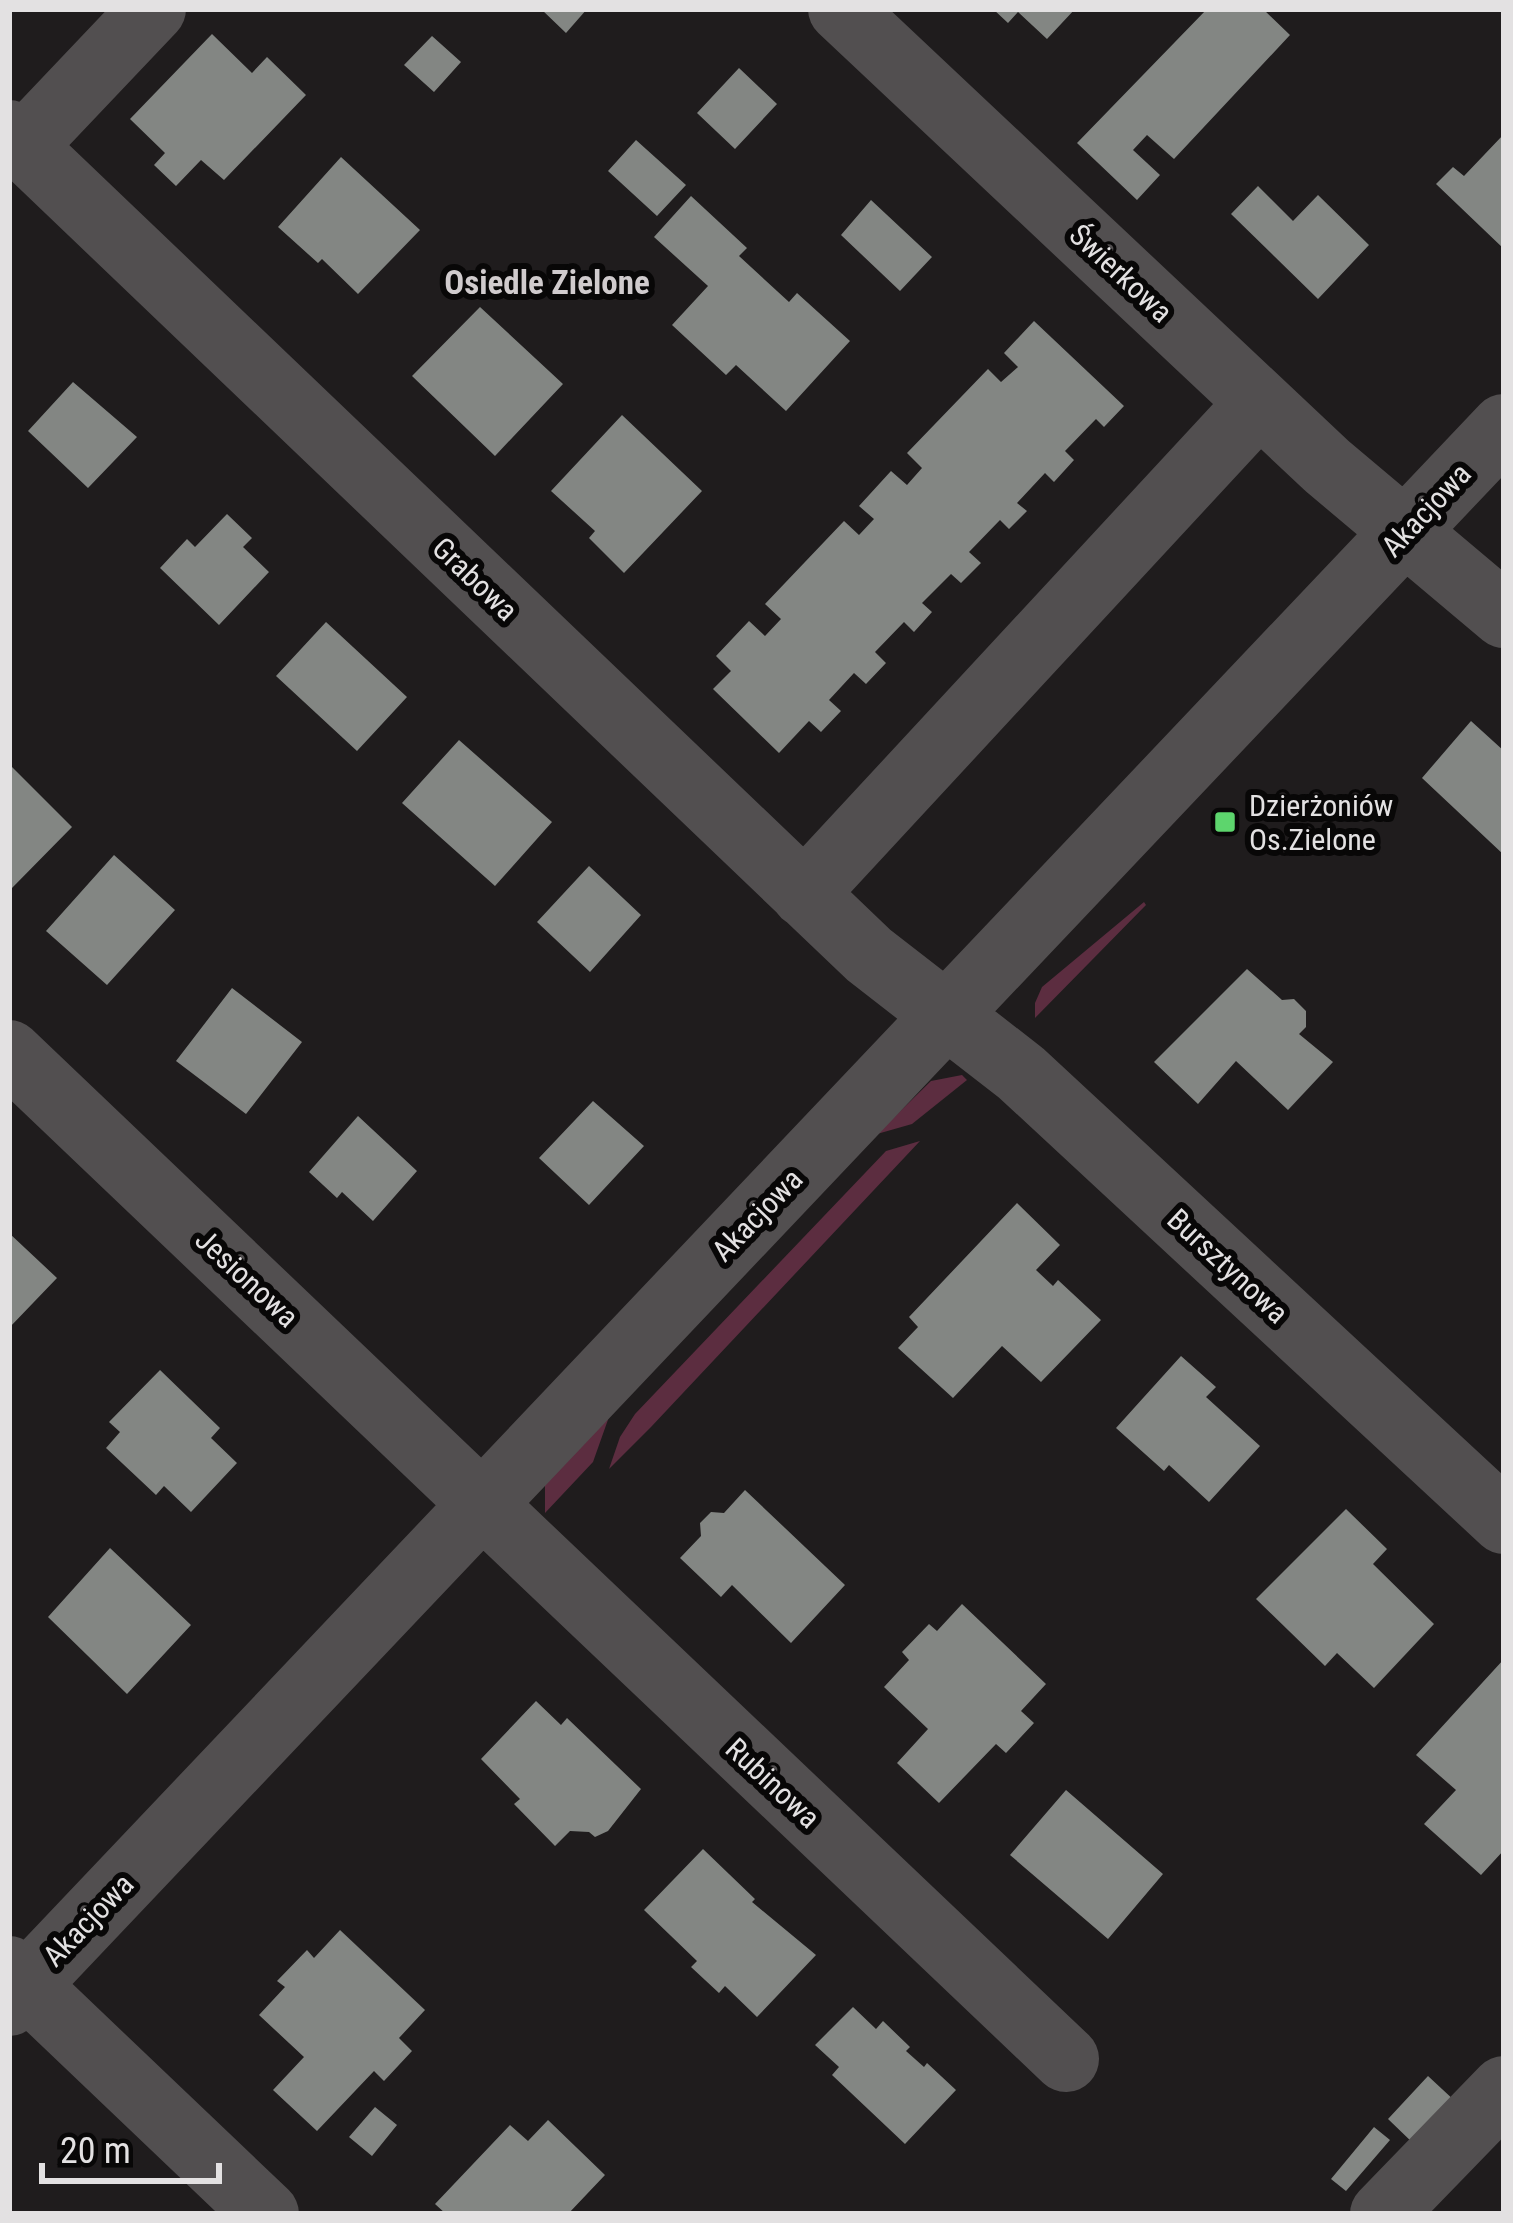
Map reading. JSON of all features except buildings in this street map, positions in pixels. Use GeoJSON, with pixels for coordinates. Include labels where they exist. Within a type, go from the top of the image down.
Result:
{"type":"FeatureCollection","features":[{"type":"Feature","properties":{"kind":"street"},"geometry":{"type":"LineString","coordinates":[[16,139],[153,9]]}},
{"type":"Feature","properties":{"kind":"street","name":"Świerkowa"},"geometry":{"type":"LineString","coordinates":[[841,9],[1259,403],[1504,615]]}},
{"type":"Feature","properties":{"kind":"street","name":"Grabowa"},"geometry":{"type":"LineString","coordinates":[[16,139],[804,894],[869,955],[949,1016]]}},
{"type":"Feature","properties":{"kind":"street"},"geometry":{"type":"LineString","coordinates":[[804,894],[1259,403]]}},
{"type":"Feature","properties":{"kind":"street","name":"Akacjowa"},"geometry":{"type":"LineString","coordinates":[[15,1986],[482,1506],[1504,427]]}},
{"type":"Feature","properties":{"kind":"street","name":"Bursztynowa"},"geometry":{"type":"LineString","coordinates":[[949,1016],[1021,1073],[1504,1521]]}},
{"type":"Feature","properties":{"kind":"street","name":"Jesionowa"},"geometry":{"type":"LineString","coordinates":[[9,1053],[482,1506]]}},
{"type":"Feature","properties":{"kind":"street","name":"Rubinowa"},"geometry":{"type":"LineString","coordinates":[[482,1506],[1066,2060]]}},
{"type":"Feature","properties":{"kind":"street"},"geometry":{"type":"LineString","coordinates":[[15,1986],[266,2214]]}},
{"type":"Feature","properties":{"kind":"street"},"geometry":{"type":"LineString","coordinates":[[1383,2214],[1504,2089]]}},
{"type":"Feature","properties":{"kind":"shaded area"},"geometry":{"type":"Polygon","coordinates":[[[1144,902],[1146,905],[1035,1018],[1042,987],[1144,902]]]}},
{"type":"Feature","properties":{"kind":"shaded area"},"geometry":{"type":"Polygon","coordinates":[[[962,1075],[967,1080],[912,1124],[877,1134],[931,1081],[962,1075]]]}},
{"type":"Feature","properties":{"kind":"shaded area"},"geometry":{"type":"Polygon","coordinates":[[[920,1141],[609,1469],[620,1437],[635,1414],[886,1151],[920,1141]]]}},
{"type":"Feature","properties":{"kind":"shaded area"},"geometry":{"type":"Polygon","coordinates":[[[610,1414],[593,1462],[545,1513],[545,1484],[610,1414]]]}},
{"type":"Feature","properties":{"kind":"place","name":"Dzierżoniów Os.Zielone"},"geometry":{"type":"Point","coordinates":[1225,822]}},
{"type":"Feature","properties":{"kind":"district","name":"Osiedle Zielone"},"geometry":{"type":"Point","coordinates":[547,282]}}]}
